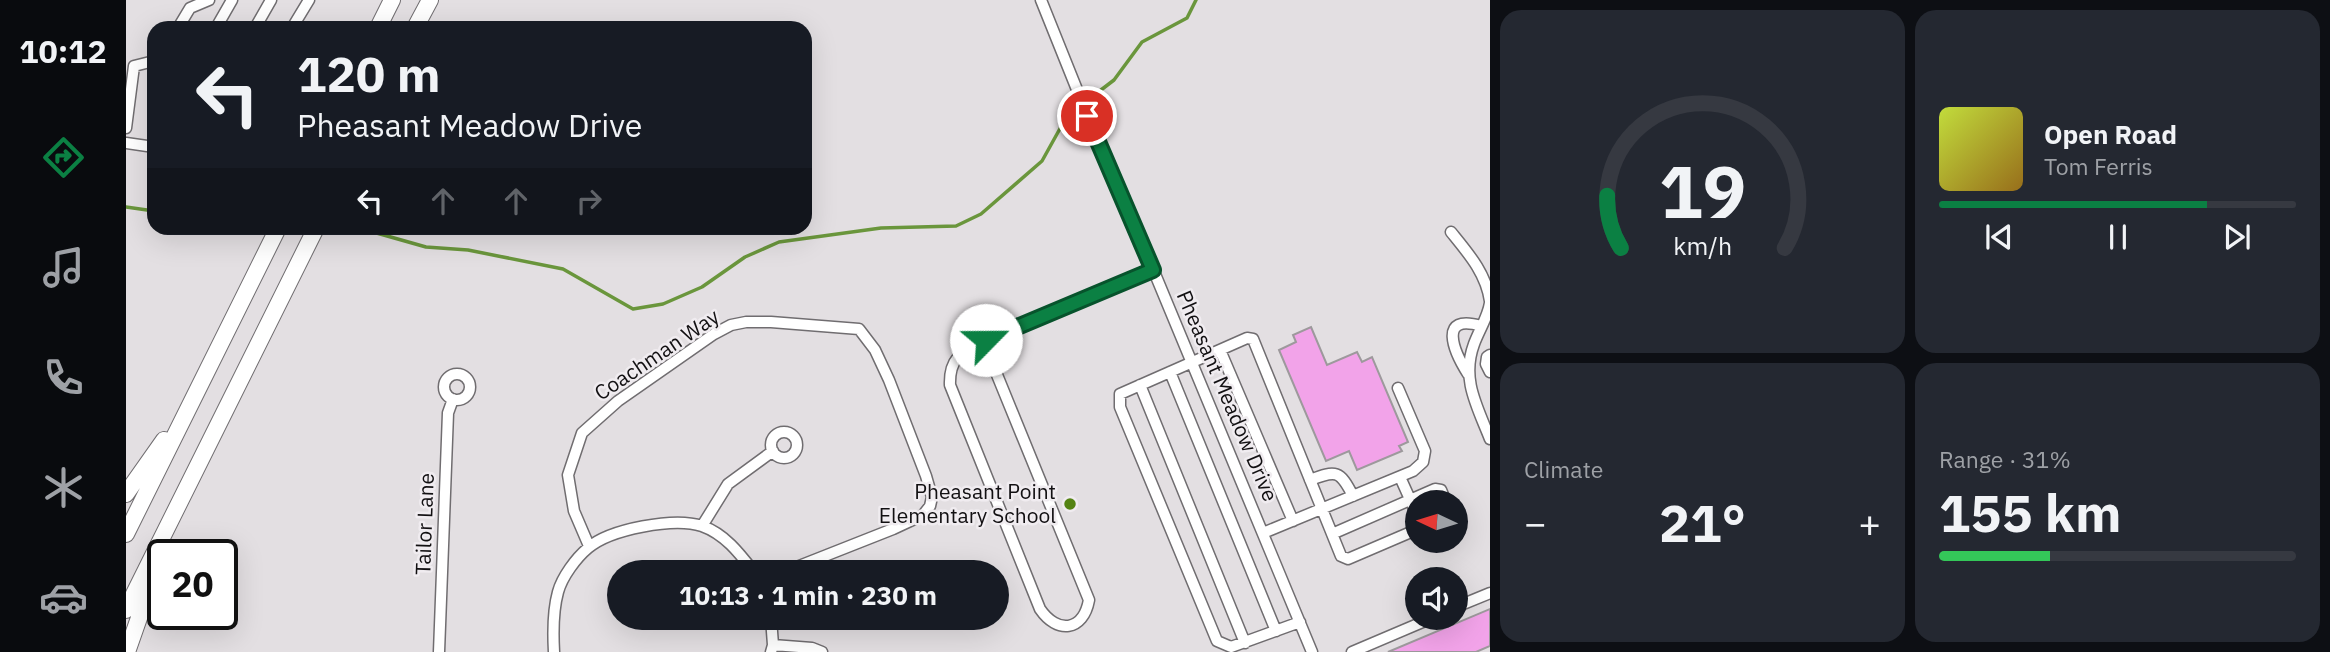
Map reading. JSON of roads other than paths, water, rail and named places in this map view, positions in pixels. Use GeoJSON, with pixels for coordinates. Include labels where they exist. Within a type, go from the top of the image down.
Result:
{"type":"FeatureCollection","features":[{"type":"Feature","properties":{"kind":"highway"},"geometry":{"type":"LineString","coordinates":[[382,21],[392,0]]}},
{"type":"Feature","properties":{"kind":"highway"},"geometry":{"type":"LineString","coordinates":[[419,21],[430,0]]}},
{"type":"Feature","properties":{"kind":"highway"},"geometry":{"type":"LineString","coordinates":[[126,534],[274,235]]}},
{"type":"Feature","properties":{"kind":"highway"},"geometry":{"type":"LineString","coordinates":[[126,610],[312,235]]}},
{"type":"Feature","properties":{"kind":"highway"},"geometry":{"type":"LineString","coordinates":[[126,494],[194,398]]}},
{"type":"Feature","properties":{"kind":"highway"},"geometry":{"type":"LineString","coordinates":[[127,652],[183,495]]}},
{"type":"Feature","properties":{"kind":"street"},"geometry":{"type":"LineString","coordinates":[[182,21],[190,8],[209,0]]}},
{"type":"Feature","properties":{"kind":"street"},"geometry":{"type":"LineString","coordinates":[[220,21],[232,0]]}},
{"type":"Feature","properties":{"kind":"street"},"geometry":{"type":"LineString","coordinates":[[259,21],[271,0]]}},
{"type":"Feature","properties":{"kind":"street"},"geometry":{"type":"LineString","coordinates":[[296,21],[309,0]]}},
{"type":"Feature","properties":{"kind":"street","name":"Pheasant Meadow Drive"},"geometry":{"type":"LineString","coordinates":[[1041,0],[1312,652]]}},
{"type":"Feature","properties":{"kind":"street"},"geometry":{"type":"LineString","coordinates":[[126,128],[134,66],[147,63]]}},
{"type":"Feature","properties":{"kind":"street"},"geometry":{"type":"LineString","coordinates":[[126,143],[147,145]]}},
{"type":"Feature","properties":{"kind":"street"},"geometry":{"type":"LineString","coordinates":[[1451,232],[1477,264],[1489,290],[1489,311],[1470,355],[1468,374],[1490,439]]}},
{"type":"Feature","properties":{"kind":"street"},"geometry":{"type":"LineString","coordinates":[[986,340],[993,365],[1089,600],[1088,608],[1080,619],[1071,625],[1059,626],[1049,621],[1040,609],[950,385],[950,369],[963,352],[986,340],[1153,270]]}},
{"type":"Feature","properties":{"kind":"street","name":"Coachman Way"},"geometry":{"type":"LineString","coordinates":[[589,546],[575,511],[568,475],[582,433],[618,401],[731,325],[771,322],[859,329],[875,350],[889,380],[932,497],[930,506],[923,515],[814,560]]}},
{"type":"Feature","properties":{"kind":"street"},"geometry":{"type":"LineString","coordinates":[[1468,374],[1452,339],[1453,329],[1464,322],[1481,326]]}},
{"type":"Feature","properties":{"kind":"street"},"geometry":{"type":"LineString","coordinates":[[1300,622],[1231,647],[1217,641],[1120,407],[1121,394],[1247,338],[1253,340],[1341,556],[1348,559],[1405,535]]}},
{"type":"Feature","properties":{"kind":"street"},"geometry":{"type":"LineString","coordinates":[[1220,350],[1293,521]]}},
{"type":"Feature","properties":{"kind":"street"},"geometry":{"type":"LineString","coordinates":[[1490,355],[1486,364],[1490,372]]}},
{"type":"Feature","properties":{"kind":"street"},"geometry":{"type":"LineString","coordinates":[[1170,372],[1276,631]]}},
{"type":"Feature","properties":{"kind":"street"},"geometry":{"type":"LineString","coordinates":[[1140,385],[1245,643]]}},
{"type":"Feature","properties":{"kind":"street"},"geometry":{"type":"LineString","coordinates":[[1263,533],[1400,477],[1423,462],[1424,451],[1398,388]]}},
{"type":"Feature","properties":{"kind":"street","name":"Tailor Lane"},"geometry":{"type":"LineString","coordinates":[[439,652],[448,413],[453,399]]}},
{"type":"Feature","properties":{"kind":"street"},"geometry":{"type":"LineString","coordinates":[[702,526],[727,484],[773,451]]}},
{"type":"Feature","properties":{"kind":"street"},"geometry":{"type":"LineString","coordinates":[[1310,480],[1330,472],[1336,473],[1345,481],[1353,496]]}},
{"type":"Feature","properties":{"kind":"street"},"geometry":{"type":"LineString","coordinates":[[1400,477],[1406,490]]}},
{"type":"Feature","properties":{"kind":"street"},"geometry":{"type":"LineString","coordinates":[[1332,534],[1405,502]]}},
{"type":"Feature","properties":{"kind":"street"},"geometry":{"type":"LineString","coordinates":[[554,652],[558,592],[575,562],[589,546],[621,532],[660,522],[702,526],[728,542],[744,560]]}},
{"type":"Feature","properties":{"kind":"street"},"geometry":{"type":"LineString","coordinates":[[1468,602],[1490,593]]}},
{"type":"Feature","properties":{"kind":"street"},"geometry":{"type":"LineString","coordinates":[[1352,652],[1405,629]]}},
{"type":"Feature","properties":{"kind":"street"},"geometry":{"type":"LineString","coordinates":[[771,630],[772,649],[812,648],[821,652]]}},
{"type":"Feature","properties":{"kind":"waterway"},"geometry":{"type":"LineString","coordinates":[[384,235],[426,247],[468,250],[563,269],[633,309],[663,304],[702,287],[745,257],[779,242],[881,228],[956,226],[981,214],[1042,161],[1067,116],[1114,80],[1142,42],[1187,18],[1196,0]]}},
{"type":"Feature","properties":{"kind":"waterway"},"geometry":{"type":"LineString","coordinates":[[126,207],[147,210]]}},
{"type":"Feature","properties":{"kind":"place","name":"Pheasant Point Elementary School"},"geometry":{"type":"Point","coordinates":[1070,504]}}]}
